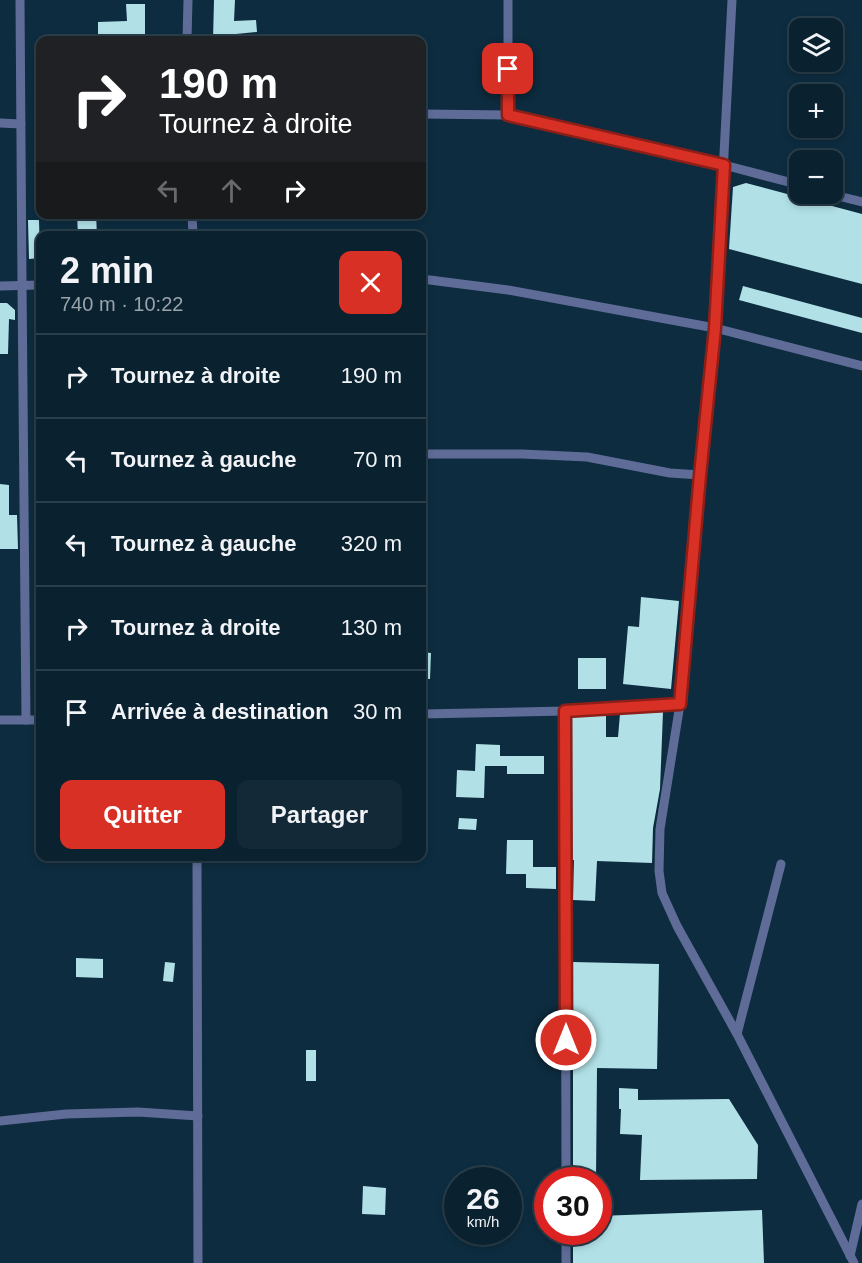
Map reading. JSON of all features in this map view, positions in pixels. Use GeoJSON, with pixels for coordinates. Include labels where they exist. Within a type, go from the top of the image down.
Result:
{"type":"FeatureCollection","features":[{"type":"Feature","properties":{"kind":"street"},"geometry":{"type":"LineString","coordinates":[[20,0],[26,720]]}},
{"type":"Feature","properties":{"kind":"street"},"geometry":{"type":"LineString","coordinates":[[187,36],[188,0]]}},
{"type":"Feature","properties":{"kind":"street"},"geometry":{"type":"LineString","coordinates":[[508,0],[508,115]]}},
{"type":"Feature","properties":{"kind":"street"},"geometry":{"type":"LineString","coordinates":[[732,0],[715,328],[680,704],[660,829],[659,871],[662,893],[677,926],[737,1034],[852,1259]]}},
{"type":"Feature","properties":{"kind":"street"},"geometry":{"type":"LineString","coordinates":[[426,114],[508,115],[789,182]]}},
{"type":"Feature","properties":{"kind":"street"},"geometry":{"type":"LineString","coordinates":[[0,123],[21,124]]}},
{"type":"Feature","properties":{"kind":"street"},"geometry":{"type":"LineString","coordinates":[[843,197],[862,202]]}},
{"type":"Feature","properties":{"kind":"street"},"geometry":{"type":"LineString","coordinates":[[426,280],[508,290],[715,328],[862,366]]}},
{"type":"Feature","properties":{"kind":"street"},"geometry":{"type":"LineString","coordinates":[[0,286],[36,285]]}},
{"type":"Feature","properties":{"kind":"street"},"geometry":{"type":"LineString","coordinates":[[426,454],[587,457],[670,473],[700,475]]}},
{"type":"Feature","properties":{"kind":"street"},"geometry":{"type":"LineString","coordinates":[[426,714],[565,711],[680,704]]}},
{"type":"Feature","properties":{"kind":"street"},"geometry":{"type":"LineString","coordinates":[[565,711],[566,1167]]}},
{"type":"Feature","properties":{"kind":"street"},"geometry":{"type":"LineString","coordinates":[[0,720],[36,720]]}},
{"type":"Feature","properties":{"kind":"street"},"geometry":{"type":"LineString","coordinates":[[197,861],[198,1263]]}},
{"type":"Feature","properties":{"kind":"street"},"geometry":{"type":"LineString","coordinates":[[737,1034],[781,864]]}},
{"type":"Feature","properties":{"kind":"street"},"geometry":{"type":"LineString","coordinates":[[0,1121],[76,1113],[138,1112],[198,1116]]}},
{"type":"Feature","properties":{"kind":"street"},"geometry":{"type":"LineString","coordinates":[[852,1259],[862,1204]]}},
{"type":"Feature","properties":{"kind":"street"},"geometry":{"type":"LineString","coordinates":[[566,1245],[566,1263]]}},
{"type":"Feature","properties":{"kind":"building"},"geometry":{"type":"Polygon","coordinates":[[[214,0],[235,0],[234,21],[256,20],[257,32],[236,34],[235,36],[213,36],[214,0]]]}},
{"type":"Feature","properties":{"kind":"building"},"geometry":{"type":"Polygon","coordinates":[[[126,4],[145,4],[145,36],[98,36],[98,22],[127,21],[126,4]]]}},
{"type":"Feature","properties":{"kind":"building"},"geometry":{"type":"Polygon","coordinates":[[[746,183],[789,194],[789,204],[825,204],[862,214],[862,284],[729,249],[733,187],[746,183]]]}},
{"type":"Feature","properties":{"kind":"building"},"geometry":{"type":"Polygon","coordinates":[[[77,219],[96,219],[97,231],[78,231],[77,219]]]}},
{"type":"Feature","properties":{"kind":"building"},"geometry":{"type":"Polygon","coordinates":[[[28,220],[39,220],[39,231],[36,231],[36,258],[29,259],[28,220]]]}},
{"type":"Feature","properties":{"kind":"building"},"geometry":{"type":"Polygon","coordinates":[[[743,286],[862,318],[862,333],[739,300],[743,286]]]}},
{"type":"Feature","properties":{"kind":"building"},"geometry":{"type":"Polygon","coordinates":[[[0,303],[7,303],[15,310],[15,320],[9,319],[8,354],[0,354],[0,303]]]}},
{"type":"Feature","properties":{"kind":"building"},"geometry":{"type":"Polygon","coordinates":[[[0,484],[9,485],[9,515],[17,515],[18,549],[0,549],[0,484]]]}},
{"type":"Feature","properties":{"kind":"building"},"geometry":{"type":"Polygon","coordinates":[[[641,597],[679,601],[671,689],[623,684],[628,626],[639,627],[641,597]]]}},
{"type":"Feature","properties":{"kind":"building"},"geometry":{"type":"Polygon","coordinates":[[[426,652],[431,653],[430,679],[426,679],[426,652]]]}},
{"type":"Feature","properties":{"kind":"building"},"geometry":{"type":"Polygon","coordinates":[[[578,658],[606,658],[606,689],[578,689],[578,658]]]}},
{"type":"Feature","properties":{"kind":"building"},"geometry":{"type":"Polygon","coordinates":[[[663,712],[660,789],[653,828],[652,863],[597,861],[595,901],[573,900],[572,717],[606,715],[606,737],[618,737],[620,714],[663,712]]]}},
{"type":"Feature","properties":{"kind":"building"},"geometry":{"type":"Polygon","coordinates":[[[476,744],[500,745],[500,756],[544,756],[544,774],[507,774],[507,766],[485,766],[484,798],[456,797],[457,770],[475,771],[476,744]]]}},
{"type":"Feature","properties":{"kind":"building"},"geometry":{"type":"Polygon","coordinates":[[[459,818],[477,819],[476,830],[458,829],[459,818]]]}},
{"type":"Feature","properties":{"kind":"building"},"geometry":{"type":"Polygon","coordinates":[[[507,840],[533,840],[533,867],[556,867],[556,889],[526,888],[526,874],[506,874],[507,840]]]}},
{"type":"Feature","properties":{"kind":"building"},"geometry":{"type":"Polygon","coordinates":[[[76,958],[103,959],[103,978],[76,977],[76,958]]]}},
{"type":"Feature","properties":{"kind":"building"},"geometry":{"type":"Polygon","coordinates":[[[165,962],[175,963],[173,982],[163,981],[165,962]]]}},
{"type":"Feature","properties":{"kind":"building"},"geometry":{"type":"Polygon","coordinates":[[[573,962],[659,964],[657,1069],[597,1068],[596,1167],[573,1167],[573,962]]]}},
{"type":"Feature","properties":{"kind":"building"},"geometry":{"type":"Polygon","coordinates":[[[306,1050],[316,1050],[316,1081],[306,1081],[306,1050]]]}},
{"type":"Feature","properties":{"kind":"building"},"geometry":{"type":"Polygon","coordinates":[[[619,1088],[638,1089],[638,1100],[729,1099],[758,1145],[757,1179],[640,1180],[642,1135],[620,1134],[619,1088]]]}},
{"type":"Feature","properties":{"kind":"building"},"geometry":{"type":"Polygon","coordinates":[[[363,1186],[386,1188],[385,1215],[362,1214],[363,1186]]]}},
{"type":"Feature","properties":{"kind":"building"},"geometry":{"type":"Polygon","coordinates":[[[762,1210],[764,1263],[573,1263],[573,1245],[612,1245],[612,1215],[762,1210]]]}},
{"type":"Feature","properties":{"kind":"route"},"geometry":{"type":"LineString","coordinates":[[508,69],[508,115],[724,165],[715,328],[680,704],[565,711],[566,1040]]}}]}
